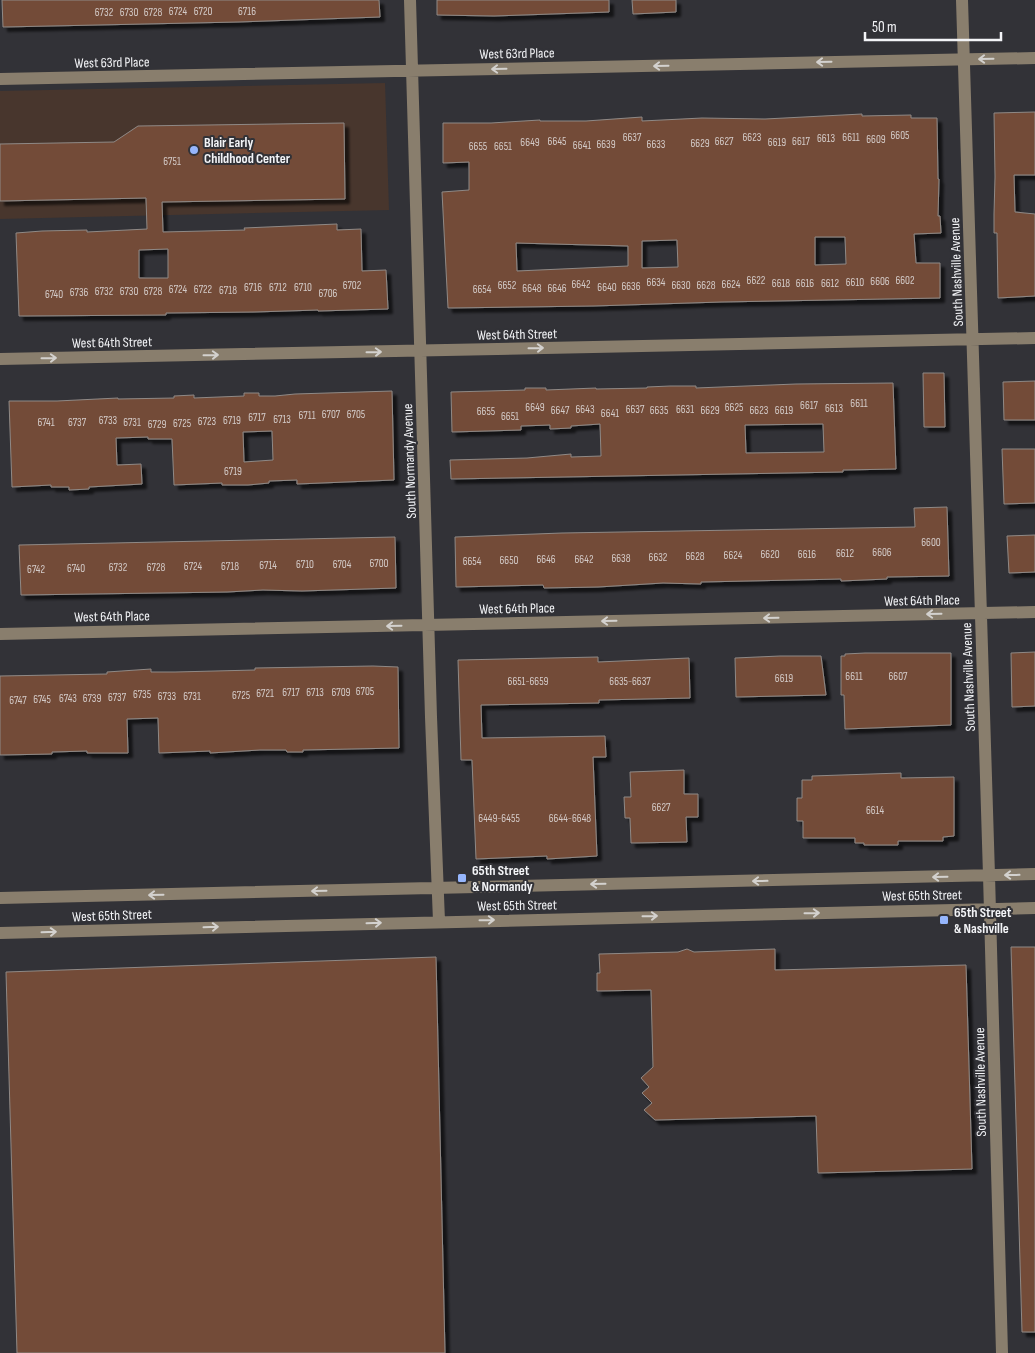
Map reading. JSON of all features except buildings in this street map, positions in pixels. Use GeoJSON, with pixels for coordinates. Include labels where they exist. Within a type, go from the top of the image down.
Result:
{"type":"FeatureCollection","features":[{"type":"Feature","properties":{"kind":"street","name":"South Normandy Avenue"},"geometry":{"type":"LineString","coordinates":[[410,0],[428,625],[439,921]]}},
{"type":"Feature","properties":{"kind":"street","name":"South Nashville Avenue"},"geometry":{"type":"LineString","coordinates":[[962,0],[1002,1353]]}},
{"type":"Feature","properties":{"kind":"street","name":"West 63rd Place"},"geometry":{"type":"LineString","coordinates":[[0,79],[1035,58]]}},
{"type":"Feature","properties":{"kind":"street","name":"West 64th Street"},"geometry":{"type":"LineString","coordinates":[[0,359],[1035,338]]}},
{"type":"Feature","properties":{"kind":"street","name":"West 64th Place"},"geometry":{"type":"LineString","coordinates":[[0,634],[1035,612]]}},
{"type":"Feature","properties":{"kind":"street","name":"West 65th Street"},"geometry":{"type":"LineString","coordinates":[[0,898],[1035,874]]}},
{"type":"Feature","properties":{"kind":"street","name":"West 65th Street"},"geometry":{"type":"LineString","coordinates":[[0,933],[1035,908]]}},
{"type":"Feature","properties":{"kind":"shaded area","name":"Blair Early Childhood Center"},"geometry":{"type":"Polygon","coordinates":[[[385,83],[389,210],[0,219],[0,91],[385,83]]]}},
{"type":"Feature","properties":{"kind":"place","name":"Blair Early Childhood Center"},"geometry":{"type":"Point","coordinates":[194,150]}},
{"type":"Feature","properties":{"kind":"place","name":"65th Street & Normandy"},"geometry":{"type":"Point","coordinates":[462,878]}},
{"type":"Feature","properties":{"kind":"place","name":"65th Street & Nashville"},"geometry":{"type":"Point","coordinates":[944,920]}}]}
